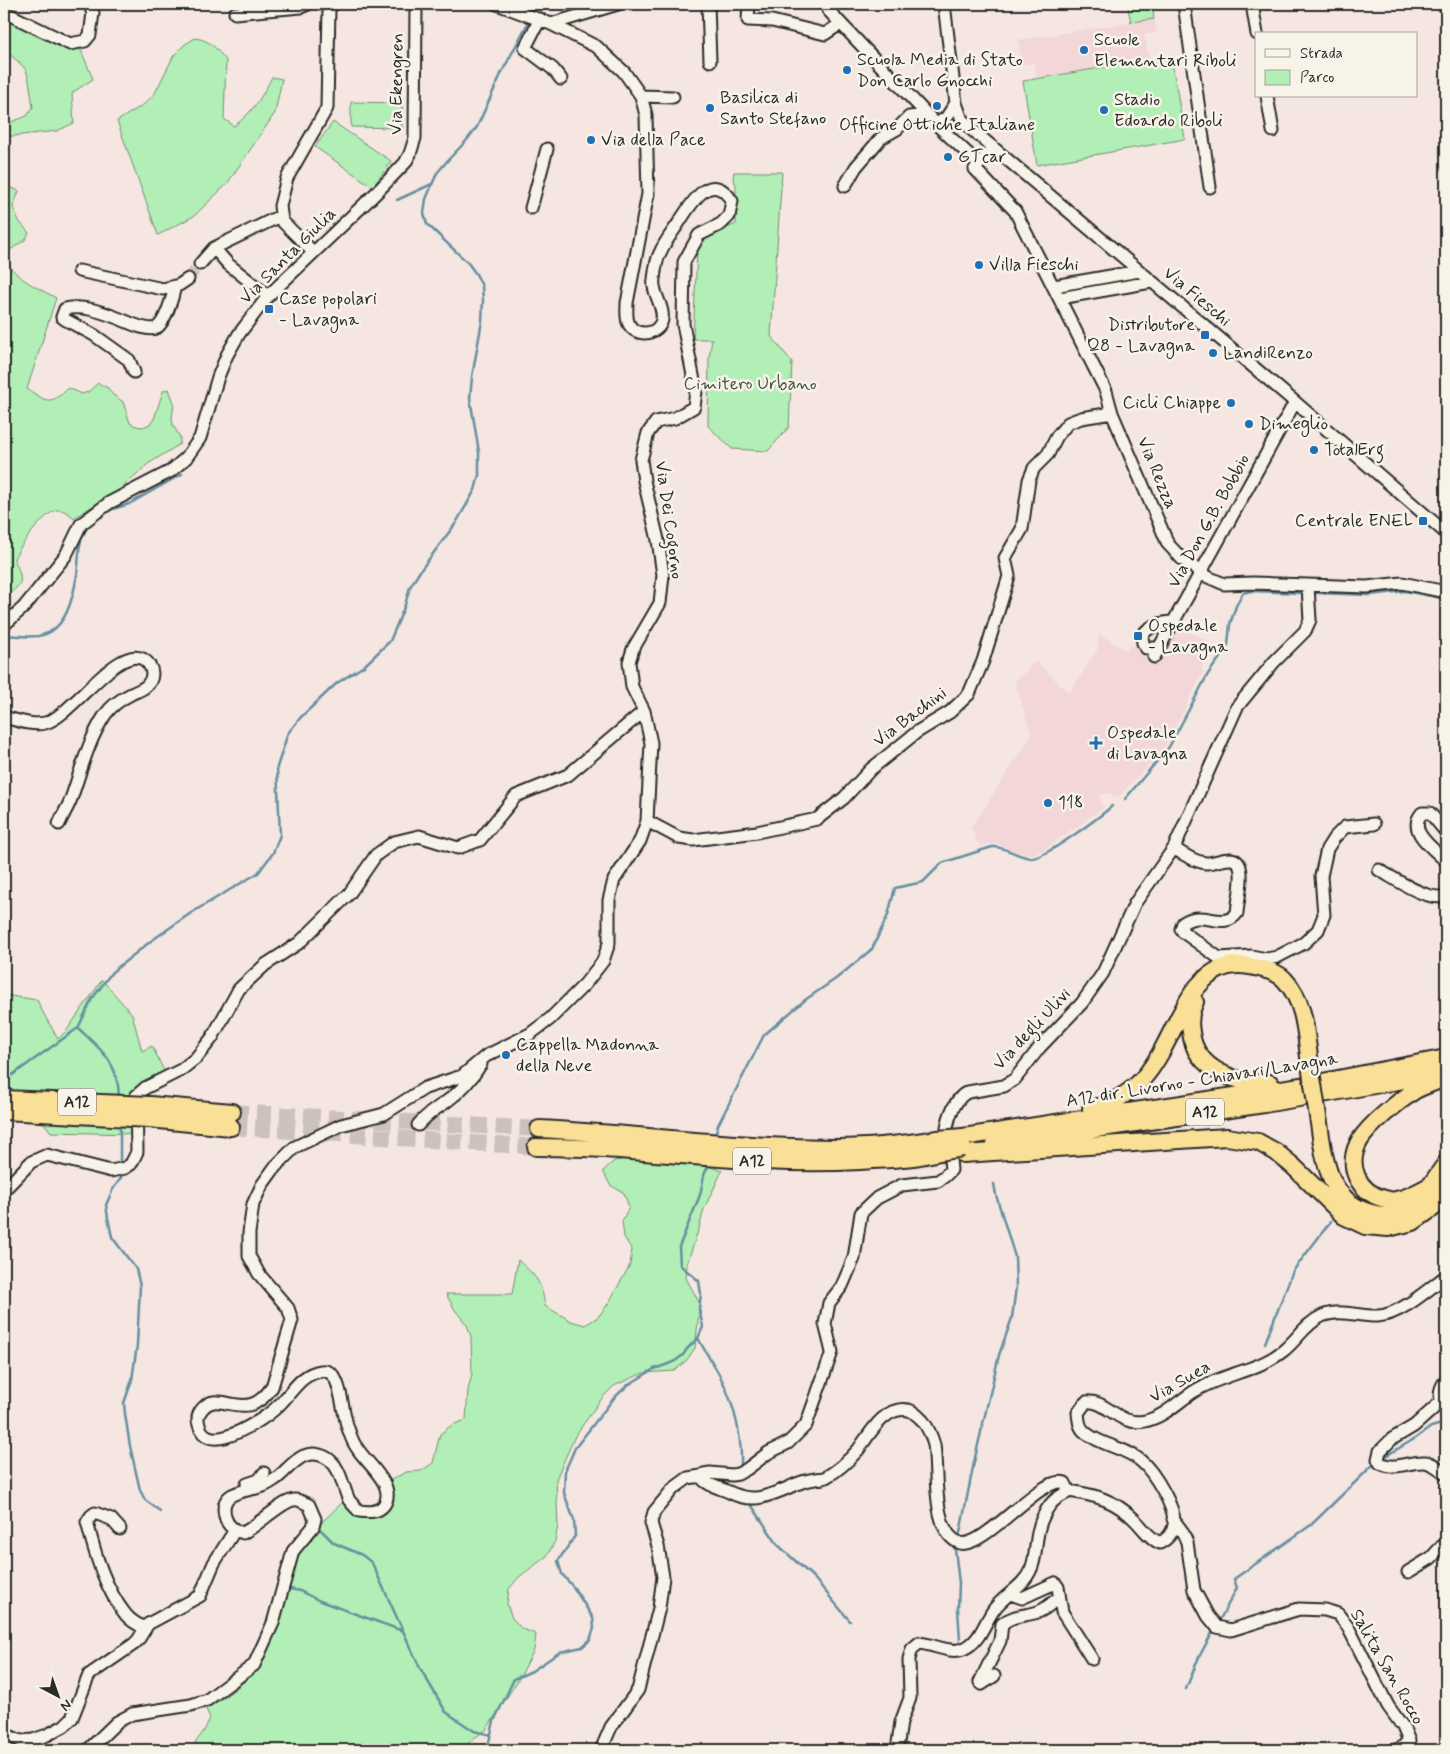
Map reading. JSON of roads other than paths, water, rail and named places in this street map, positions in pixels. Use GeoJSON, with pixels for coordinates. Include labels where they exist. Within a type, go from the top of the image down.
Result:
{"type":"FeatureCollection","features":[{"type":"Feature","properties":{"kind":"highway"},"geometry":{"type":"LineString","coordinates":[[1011,1129],[1103,1106],[1118,1100],[1135,1089],[1147,1075],[1161,1053],[1197,986],[1210,974],[1228,965],[1244,965],[1263,968],[1284,978],[1295,995],[1302,1011],[1325,1157],[1332,1182],[1339,1194],[1351,1204],[1370,1213],[1387,1216],[1401,1215],[1420,1204],[1439,1186]]}},
{"type":"Feature","properties":{"kind":"highway"},"geometry":{"type":"LineString","coordinates":[[1244,965],[1216,976],[1202,988],[1191,1009],[1191,1040],[1198,1054],[1209,1066],[1223,1075],[1236,1080],[1270,1083],[1416,1064]]}},
{"type":"Feature","properties":{"kind":"highway","name":"A12 dir. Livorno - Chiavari/Lavagna"},"geometry":{"type":"LineString","coordinates":[[963,1146],[1011,1129],[1306,1085],[1416,1064],[1445,1062]]}},
{"type":"Feature","properties":{"kind":"highway","name":"A12"},"geometry":{"type":"LineString","coordinates":[[539,1129],[602,1132],[759,1145],[936,1151],[1264,1104],[1415,1078],[1445,1062]]}},
{"type":"Feature","properties":{"kind":"highway"},"geometry":{"type":"LineString","coordinates":[[1439,1186],[1394,1201],[1375,1197],[1362,1186],[1355,1172],[1354,1155],[1360,1139],[1394,1106],[1415,1091],[1446,1077]]}},
{"type":"Feature","properties":{"kind":"highway","name":"A12"},"geometry":{"type":"LineString","coordinates":[[4,1099],[231,1120]]}},
{"type":"Feature","properties":{"kind":"highway","name":"A12"},"geometry":{"type":"LineString","coordinates":[[4,1111],[150,1112]]}},
{"type":"Feature","properties":{"kind":"highway"},"geometry":{"type":"LineString","coordinates":[[963,1146],[1227,1137],[1258,1142],[1276,1152],[1294,1166],[1344,1216],[1365,1226],[1388,1228],[1413,1222],[1433,1208],[1446,1163]]}},
{"type":"Feature","properties":{"kind":"highway","name":"A12"},"geometry":{"type":"LineString","coordinates":[[536,1147],[604,1149],[760,1162],[832,1162],[899,1151]]}},
{"type":"Feature","properties":{"kind":"street"},"geometry":{"type":"LineString","coordinates":[[4,12],[70,44],[85,40],[90,35],[93,13],[89,4]]}},
{"type":"Feature","properties":{"kind":"street"},"geometry":{"type":"LineString","coordinates":[[234,13],[301,7],[308,4]]}},
{"type":"Feature","properties":{"kind":"street"},"geometry":{"type":"LineString","coordinates":[[313,252],[282,221],[280,206],[287,178],[327,108],[329,8],[334,4]]}},
{"type":"Feature","properties":{"kind":"street","name":"Via Ekengren"},"geometry":{"type":"LineString","coordinates":[[405,163],[415,138],[416,4]]}},
{"type":"Feature","properties":{"kind":"street","name":"Via Dei Cogorno"},"geometry":{"type":"LineString","coordinates":[[235,1530],[226,1523],[223,1510],[225,1502],[232,1494],[262,1487],[271,1482],[299,1457],[314,1454],[326,1457],[336,1465],[350,1501],[359,1511],[371,1512],[382,1508],[386,1501],[387,1489],[381,1477],[367,1463],[355,1446],[348,1430],[337,1382],[332,1374],[324,1370],[313,1372],[301,1380],[278,1407],[260,1420],[230,1436],[215,1439],[203,1433],[199,1427],[199,1413],[205,1406],[214,1401],[248,1406],[258,1402],[266,1395],[272,1387],[292,1320],[288,1308],[259,1274],[249,1256],[248,1233],[253,1204],[262,1185],[275,1167],[295,1147],[341,1125],[384,1114],[425,1088],[462,1076],[486,1056],[530,1034],[550,1019],[585,984],[603,961],[608,943],[609,900],[614,880],[640,841],[647,822],[651,743],[644,711],[632,687],[628,662],[633,649],[660,603],[663,576],[658,540],[641,460],[648,433],[656,422],[675,418],[694,407],[696,391],[683,324],[684,262],[699,235],[721,224],[730,216],[732,201],[728,195],[715,188],[706,189],[696,196],[659,253],[653,282],[662,317],[661,323],[653,332],[640,333],[635,331],[628,321],[627,303],[648,194],[646,115],[641,96],[624,72],[597,48],[534,16],[497,4]]}},
{"type":"Feature","properties":{"kind":"street"},"geometry":{"type":"LineString","coordinates":[[561,79],[526,48],[534,16],[618,4]]}},
{"type":"Feature","properties":{"kind":"street"},"geometry":{"type":"LineString","coordinates":[[708,4],[710,61]]}},
{"type":"Feature","properties":{"kind":"street"},"geometry":{"type":"LineString","coordinates":[[749,4],[748,20],[772,21],[825,34],[840,24]]}},
{"type":"Feature","properties":{"kind":"street"},"geometry":{"type":"LineString","coordinates":[[936,124],[946,118],[956,103],[944,4]]}},
{"type":"Feature","properties":{"kind":"street"},"geometry":{"type":"LineString","coordinates":[[1184,4],[1210,187]]}},
{"type":"Feature","properties":{"kind":"street"},"geometry":{"type":"LineString","coordinates":[[1252,4],[1257,32]]}},
{"type":"Feature","properties":{"kind":"street"},"geometry":{"type":"LineString","coordinates":[[828,10],[936,124],[979,164],[994,148]]}},
{"type":"Feature","properties":{"kind":"street"},"geometry":{"type":"LineString","coordinates":[[641,96],[673,97]]}},
{"type":"Feature","properties":{"kind":"street"},"geometry":{"type":"LineString","coordinates":[[1267,98],[1273,131]]}},
{"type":"Feature","properties":{"kind":"street","name":"Via Fieschi"},"geometry":{"type":"LineString","coordinates":[[956,103],[961,117],[971,129],[1295,402],[1446,533]]}},
{"type":"Feature","properties":{"kind":"street"},"geometry":{"type":"LineString","coordinates":[[845,186],[856,167],[881,138],[897,129],[909,117],[919,116],[936,124]]}},
{"type":"Feature","properties":{"kind":"street"},"geometry":{"type":"LineString","coordinates":[[531,208],[547,149]]}},
{"type":"Feature","properties":{"kind":"street","name":"Via Santa Giulia"},"geometry":{"type":"LineString","coordinates":[[4,625],[24,607],[66,555],[81,524],[109,503],[171,471],[186,458],[200,438],[227,355],[268,296],[405,163]]}},
{"type":"Feature","properties":{"kind":"street","name":"Via Rezza"},"geometry":{"type":"LineString","coordinates":[[979,164],[975,169],[1015,211],[1054,286],[1106,391],[1112,412],[1168,544],[1182,559],[1224,584],[1253,583],[1367,587],[1402,583],[1446,592]]}},
{"type":"Feature","properties":{"kind":"street"},"geometry":{"type":"LineString","coordinates":[[200,264],[214,248],[280,216]]}},
{"type":"Feature","properties":{"kind":"street"},"geometry":{"type":"LineString","coordinates":[[214,248],[228,264],[268,296]]}},
{"type":"Feature","properties":{"kind":"street"},"geometry":{"type":"LineString","coordinates":[[79,271],[164,289],[188,279]]}},
{"type":"Feature","properties":{"kind":"street"},"geometry":{"type":"LineString","coordinates":[[1054,286],[1139,271]]}},
{"type":"Feature","properties":{"kind":"street"},"geometry":{"type":"LineString","coordinates":[[1060,298],[1151,282]]}},
{"type":"Feature","properties":{"kind":"street"},"geometry":{"type":"LineString","coordinates":[[134,372],[129,360],[94,335],[66,320],[62,317],[62,314],[65,309],[75,307],[93,310],[129,323],[153,329],[158,327],[164,317],[174,295],[175,286]]}},
{"type":"Feature","properties":{"kind":"street","name":"Via Don G.B. Bobbio"},"geometry":{"type":"LineString","coordinates":[[1174,622],[1159,624],[1148,629],[1142,636],[1146,648],[1157,653],[1295,402]]}},
{"type":"Feature","properties":{"kind":"street","name":"Via Bachini"},"geometry":{"type":"LineString","coordinates":[[647,822],[679,838],[693,840],[757,832],[817,820],[844,798],[871,769],[917,732],[950,712],[969,694],[984,661],[1009,576],[1005,558],[1022,529],[1029,480],[1034,468],[1048,454],[1057,436],[1068,424],[1081,418],[1112,412]]}},
{"type":"Feature","properties":{"kind":"street","name":"Via degli Ulivi"},"geometry":{"type":"LineString","coordinates":[[701,1476],[710,1473],[732,1475],[747,1470],[768,1453],[788,1443],[806,1425],[832,1352],[825,1324],[829,1303],[842,1286],[854,1258],[861,1213],[877,1198],[902,1185],[938,1181],[945,1176],[951,1170],[948,1122],[958,1100],[963,1094],[968,1092],[1004,1086],[1015,1078],[1040,1047],[1082,1003],[1103,973],[1135,904],[1174,848],[1237,707],[1274,662],[1305,631],[1310,620],[1308,586]]}},
{"type":"Feature","properties":{"kind":"street"},"geometry":{"type":"LineString","coordinates":[[4,717],[29,723],[46,723],[55,719],[92,685],[122,662],[132,657],[138,657],[147,662],[151,667],[151,680],[145,687],[115,704],[105,716],[59,824]]}},
{"type":"Feature","properties":{"kind":"street"},"geometry":{"type":"LineString","coordinates":[[4,1190],[31,1162],[47,1155],[112,1170],[125,1168],[131,1164],[137,1152],[136,1096],[145,1088],[181,1070],[196,1058],[212,1038],[238,989],[265,965],[299,943],[349,894],[376,855],[394,842],[419,836],[458,848],[480,840],[516,796],[568,775],[644,711]]}},
{"type":"Feature","properties":{"kind":"street"},"geometry":{"type":"LineString","coordinates":[[1446,832],[1430,813],[1422,813],[1419,817],[1417,826],[1420,836],[1446,861]]}},
{"type":"Feature","properties":{"kind":"street"},"geometry":{"type":"LineString","coordinates":[[1174,848],[1180,853],[1206,863],[1226,858],[1232,859],[1238,864],[1241,873],[1237,913],[1233,918],[1228,921],[1189,919],[1183,924],[1181,929],[1183,932],[1219,958],[1251,956],[1267,959],[1277,957],[1304,943],[1318,930],[1324,915],[1321,876],[1327,849],[1334,838],[1345,827],[1374,824]]}},
{"type":"Feature","properties":{"kind":"street"},"geometry":{"type":"LineString","coordinates":[[1380,870],[1405,885],[1427,894],[1438,898],[1446,895]]}},
{"type":"Feature","properties":{"kind":"street"},"geometry":{"type":"LineString","coordinates":[[418,1125],[426,1115],[448,1100],[472,1079],[486,1056]]}},
{"type":"Feature","properties":{"kind":"street","name":"Via Suea"},"geometry":{"type":"LineString","coordinates":[[1173,1519],[1166,1497],[1152,1472],[1141,1461],[1127,1452],[1097,1440],[1085,1432],[1080,1424],[1078,1412],[1086,1402],[1093,1401],[1128,1422],[1144,1421],[1156,1417],[1177,1405],[1194,1392],[1228,1375],[1265,1364],[1284,1350],[1321,1316],[1338,1312],[1379,1316],[1395,1311],[1419,1297],[1446,1276]]}},
{"type":"Feature","properties":{"kind":"street"},"geometry":{"type":"LineString","coordinates":[[1446,1380],[1441,1388],[1440,1396],[1444,1403],[1392,1440],[1380,1451],[1378,1459],[1380,1464],[1389,1468],[1425,1462],[1434,1465],[1446,1474]]}},
{"type":"Feature","properties":{"kind":"street"},"geometry":{"type":"LineString","coordinates":[[601,1750],[611,1726],[638,1690],[659,1608],[663,1578],[658,1546],[651,1523],[654,1512],[673,1488],[688,1478],[701,1476],[704,1481],[735,1495],[751,1499],[762,1498],[797,1484],[825,1478],[846,1462],[883,1418],[896,1410],[909,1410],[918,1415],[933,1443],[938,1510],[942,1524],[950,1536],[960,1543],[967,1543],[982,1536],[1030,1497],[1052,1484],[1061,1481],[1065,1483],[1069,1491]]}},
{"type":"Feature","properties":{"kind":"street"},"geometry":{"type":"LineString","coordinates":[[241,1491],[248,1483],[260,1480],[264,1473]]}},
{"type":"Feature","properties":{"kind":"street"},"geometry":{"type":"LineString","coordinates":[[897,1750],[901,1722],[910,1698],[909,1658],[912,1649],[919,1644],[928,1644],[947,1650],[962,1650],[974,1642],[996,1606],[1011,1594],[1031,1571],[1039,1527],[1043,1516],[1053,1502],[1069,1491],[1097,1495],[1114,1504],[1133,1518],[1155,1541],[1160,1543],[1171,1534],[1174,1526],[1173,1519]]}},
{"type":"Feature","properties":{"kind":"street"},"geometry":{"type":"LineString","coordinates":[[4,1734],[21,1741],[33,1740],[64,1726],[72,1718],[89,1675],[134,1644],[148,1624],[172,1609],[200,1596],[214,1563],[235,1530],[243,1533],[285,1503],[294,1500],[309,1504],[315,1519],[313,1527],[293,1551],[273,1622],[254,1664],[207,1700],[191,1705],[132,1714],[117,1722],[88,1750]]}},
{"type":"Feature","properties":{"kind":"street"},"geometry":{"type":"LineString","coordinates":[[120,1529],[111,1519],[95,1513],[87,1522],[104,1578],[114,1597],[126,1616],[145,1628]]}},
{"type":"Feature","properties":{"kind":"street","name":"Salita San Rocco"},"geometry":{"type":"LineString","coordinates":[[1173,1519],[1187,1542],[1194,1590],[1208,1616],[1217,1627],[1231,1630],[1299,1609],[1325,1610],[1338,1614],[1348,1627],[1388,1706],[1404,1728],[1409,1745],[1395,1750]]}},
{"type":"Feature","properties":{"kind":"street"},"geometry":{"type":"LineString","coordinates":[[1408,1572],[1431,1558],[1446,1544]]}},
{"type":"Feature","properties":{"kind":"street"},"geometry":{"type":"LineString","coordinates":[[1011,1594],[1022,1598],[1055,1583],[1058,1588],[1062,1612],[1092,1659]]}},
{"type":"Feature","properties":{"kind":"street"},"geometry":{"type":"LineString","coordinates":[[994,1676],[982,1684],[980,1682],[1000,1641],[1002,1624],[1010,1619],[1040,1611],[1058,1597]]}},
{"type":"Feature","properties":{"kind":"waterway"},"geometry":{"type":"LineString","coordinates":[[532,13],[535,4]]}},
{"type":"Feature","properties":{"kind":"waterway"},"geometry":{"type":"LineString","coordinates":[[4,1081],[78,1028],[92,999],[112,972],[151,941],[191,913],[258,873],[273,853],[280,835],[277,767],[288,733],[301,717],[337,683],[364,666],[390,641],[405,605],[410,587],[456,523],[475,490],[479,475],[479,452],[470,398],[482,321],[482,286],[468,263],[427,224],[424,213],[426,199],[437,173],[477,127],[502,72],[529,21]]}},
{"type":"Feature","properties":{"kind":"waterway"},"geometry":{"type":"LineString","coordinates":[[397,200],[432,184]]}},
{"type":"Feature","properties":{"kind":"waterway"},"geometry":{"type":"LineString","coordinates":[[103,514],[129,504],[182,474]]}},
{"type":"Feature","properties":{"kind":"waterway"},"geometry":{"type":"LineString","coordinates":[[4,635],[38,636],[48,633],[62,621],[73,594],[81,540],[93,522]]}},
{"type":"Feature","properties":{"kind":"waterway"},"geometry":{"type":"LineString","coordinates":[[1125,799],[1169,747],[1208,674],[1224,652],[1228,645],[1230,624],[1243,593],[1251,591],[1300,593]]}},
{"type":"Feature","properties":{"kind":"waterway"},"geometry":{"type":"LineString","coordinates":[[1316,593],[1370,595],[1405,591],[1446,599]]}},
{"type":"Feature","properties":{"kind":"waterway"},"geometry":{"type":"LineString","coordinates":[[715,1137],[718,1125],[764,1035],[805,1000],[837,978],[872,949],[888,915],[895,888],[923,882],[942,863],[992,847],[1002,848],[1032,858],[1039,856],[1073,836],[1112,806]]}},
{"type":"Feature","properties":{"kind":"waterway"},"geometry":{"type":"LineString","coordinates":[[78,1028],[101,1050],[112,1065],[116,1074],[119,1097]]}},
{"type":"Feature","properties":{"kind":"waterway"},"geometry":{"type":"LineString","coordinates":[[120,1122],[120,1164]]}},
{"type":"Feature","properties":{"kind":"waterway"},"geometry":{"type":"LineString","coordinates":[[487,1750],[494,1721],[514,1679],[532,1671],[560,1652],[582,1647],[590,1640],[594,1628],[593,1618],[574,1588],[562,1574],[558,1561],[575,1536],[574,1520],[564,1493],[565,1471],[575,1448],[614,1398],[628,1385],[654,1369],[674,1362],[698,1338],[703,1327],[699,1309],[701,1294],[699,1281],[680,1265],[679,1247],[700,1195],[704,1175],[709,1164]]}},
{"type":"Feature","properties":{"kind":"waterway"},"geometry":{"type":"LineString","coordinates":[[121,1172],[121,1178],[113,1189],[106,1205],[108,1218],[112,1237],[136,1269],[140,1286],[137,1345],[132,1380],[124,1403],[125,1414],[140,1490],[145,1500],[160,1511]]}},
{"type":"Feature","properties":{"kind":"waterway"},"geometry":{"type":"LineString","coordinates":[[959,1538],[974,1462],[999,1355],[1012,1318],[1016,1287],[1015,1257],[994,1184]]}},
{"type":"Feature","properties":{"kind":"waterway"},"geometry":{"type":"LineString","coordinates":[[1265,1343],[1293,1271],[1331,1221]]}},
{"type":"Feature","properties":{"kind":"waterway"},"geometry":{"type":"LineString","coordinates":[[698,1338],[730,1398],[739,1431],[741,1464]]}},
{"type":"Feature","properties":{"kind":"waterway"},"geometry":{"type":"LineString","coordinates":[[1384,1457],[1431,1427],[1446,1423]]}},
{"type":"Feature","properties":{"kind":"waterway"},"geometry":{"type":"LineString","coordinates":[[1218,1623],[1237,1588],[1234,1579],[1311,1525],[1375,1463]]}},
{"type":"Feature","properties":{"kind":"waterway"},"geometry":{"type":"LineString","coordinates":[[750,1503],[778,1545],[814,1578],[850,1621]]}},
{"type":"Feature","properties":{"kind":"waterway"},"geometry":{"type":"LineString","coordinates":[[321,1530],[334,1543],[362,1555],[372,1563],[420,1668],[446,1712],[474,1731],[491,1735]]}},
{"type":"Feature","properties":{"kind":"waterway"},"geometry":{"type":"LineString","coordinates":[[955,1549],[959,1583],[960,1640]]}},
{"type":"Feature","properties":{"kind":"waterway"},"geometry":{"type":"LineString","coordinates":[[290,1589],[300,1591],[320,1601],[403,1631]]}},
{"type":"Feature","properties":{"kind":"waterway"},"geometry":{"type":"LineString","coordinates":[[1186,1689],[1199,1657],[1214,1629]]}},
{"type":"Feature","properties":{"kind":"tunnel"},"geometry":{"type":"LineString","coordinates":[[188,279],[200,264]]}},
{"type":"Feature","properties":{"kind":"tunnel"},"geometry":{"type":"LineString","coordinates":[[232,1112],[539,1129]]}},
{"type":"Feature","properties":{"kind":"tunnel"},"geometry":{"type":"LineString","coordinates":[[231,1127],[536,1147]]}},
{"type":"Feature","properties":{"kind":"place","name":"Scuole Elementari Riboli"},"geometry":{"type":"Point","coordinates":[1084,50]}},
{"type":"Feature","properties":{"kind":"place","name":"Scuola Media di Stato Don Carlo Gnocchi"},"geometry":{"type":"Point","coordinates":[847,70]}},
{"type":"Feature","properties":{"kind":"place","name":"Officine Ottiche Italiane"},"geometry":{"type":"Point","coordinates":[937,106]}},
{"type":"Feature","properties":{"kind":"place","name":"Basilica di Santo Stefano"},"geometry":{"type":"Point","coordinates":[710,108]}},
{"type":"Feature","properties":{"kind":"place","name":"Stadio Edoardo Riboli"},"geometry":{"type":"Point","coordinates":[1104,110]}},
{"type":"Feature","properties":{"kind":"place","name":"Via della Pace"},"geometry":{"type":"Point","coordinates":[591,140]}},
{"type":"Feature","properties":{"kind":"place","name":"GTcar"},"geometry":{"type":"Point","coordinates":[948,157]}},
{"type":"Feature","properties":{"kind":"place","name":"Villa Fieschi"},"geometry":{"type":"Point","coordinates":[979,265]}},
{"type":"Feature","properties":{"kind":"place","name":"Case popolari - Lavagna"},"geometry":{"type":"Point","coordinates":[269,309]}},
{"type":"Feature","properties":{"kind":"place","name":"Distributore Q8 - Lavagna"},"geometry":{"type":"Point","coordinates":[1205,335]}},
{"type":"Feature","properties":{"kind":"place","name":"LandiRenzo"},"geometry":{"type":"Point","coordinates":[1213,353]}},
{"type":"Feature","properties":{"kind":"place","name":"Cicli Chiappe"},"geometry":{"type":"Point","coordinates":[1231,403]}},
{"type":"Feature","properties":{"kind":"place","name":"Dimeglio"},"geometry":{"type":"Point","coordinates":[1249,424]}},
{"type":"Feature","properties":{"kind":"place","name":"TotalErg"},"geometry":{"type":"Point","coordinates":[1314,450]}},
{"type":"Feature","properties":{"kind":"place","name":"Centrale ENEL"},"geometry":{"type":"Point","coordinates":[1423,521]}},
{"type":"Feature","properties":{"kind":"place","name":"Ospedale - Lavagna"},"geometry":{"type":"Point","coordinates":[1138,636]}},
{"type":"Feature","properties":{"kind":"place","name":"Ospedale di Lavagna"},"geometry":{"type":"Point","coordinates":[1096,743]}},
{"type":"Feature","properties":{"kind":"place","name":"118"},"geometry":{"type":"Point","coordinates":[1048,803]}},
{"type":"Feature","properties":{"kind":"place","name":"Cappella Madonna della Neve"},"geometry":{"type":"Point","coordinates":[506,1055]}},
{"type":"Feature","properties":{"kind":"park label","name":"Cimitero Urbano"},"geometry":{"type":"Point","coordinates":[750,384]}}]}
